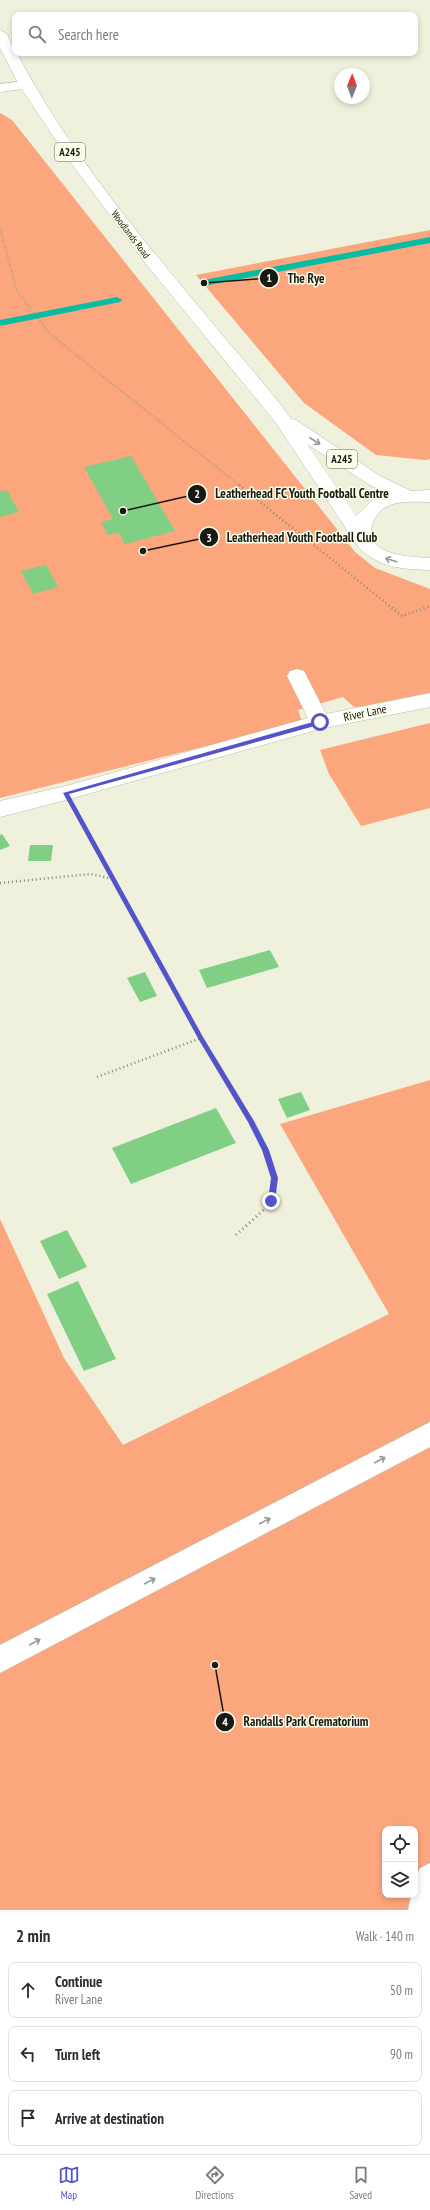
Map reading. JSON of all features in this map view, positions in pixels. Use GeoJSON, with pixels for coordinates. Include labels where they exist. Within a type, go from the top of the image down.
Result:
{"type":"FeatureCollection","features":[{"type":"Feature","properties":{"kind":"main road","name":"Woodlands Road"},"geometry":{"type":"LineString","coordinates":[[0,34],[26,85],[74,158],[152,262],[282,419],[366,545],[380,556],[395,562],[430,564]]}},
{"type":"Feature","properties":{"kind":"main road"},"geometry":{"type":"LineString","coordinates":[[0,88],[26,85]]}},
{"type":"Feature","properties":{"kind":"main road","name":"Woodlands Road"},"geometry":{"type":"LineString","coordinates":[[282,419],[374,480],[405,495]]}},
{"type":"Feature","properties":{"kind":"main road"},"geometry":{"type":"LineString","coordinates":[[361,537],[361,523],[365,513],[375,505],[405,495],[430,496]]}},
{"type":"Feature","properties":{"kind":"main road"},"geometry":{"type":"LineString","coordinates":[[411,564],[430,579]]}},
{"type":"Feature","properties":{"kind":"main road"},"geometry":{"type":"LineString","coordinates":[[297,676],[320,722]]}},
{"type":"Feature","properties":{"kind":"main road","name":"River Lane"},"geometry":{"type":"LineString","coordinates":[[0,809],[66,793],[320,722],[430,700]]}},
{"type":"Feature","properties":{"kind":"main road"},"geometry":{"type":"LineString","coordinates":[[0,1660],[430,1434]]}},
{"type":"Feature","properties":{"kind":"main road"},"geometry":{"type":"LineString","coordinates":[[422,1910],[430,1878]]}},
{"type":"Feature","properties":{"kind":"path"},"geometry":{"type":"LineString","coordinates":[[0,228],[16,291],[51,335],[402,616],[430,606]]}},
{"type":"Feature","properties":{"kind":"path"},"geometry":{"type":"LineString","coordinates":[[66,793],[201,1038],[251,1121],[265,1150],[275,1178],[271,1201],[236,1235]]}},
{"type":"Feature","properties":{"kind":"path"},"geometry":{"type":"LineString","coordinates":[[0,883],[34,882],[92,874],[114,880]]}},
{"type":"Feature","properties":{"kind":"path"},"geometry":{"type":"LineString","coordinates":[[97,1077],[201,1038]]}},
{"type":"Feature","properties":{"kind":"shaded area"},"geometry":{"type":"Polygon","coordinates":[[[0,113],[12,120],[355,552],[375,568],[430,589],[430,695],[382,705],[354,707],[343,697],[298,710],[302,722],[0,798],[0,113]]]}},
{"type":"Feature","properties":{"kind":"shaded area"},"geometry":{"type":"Polygon","coordinates":[[[430,230],[430,459],[425,460],[376,455],[304,403],[196,275],[430,230]]]}},
{"type":"Feature","properties":{"kind":"shaded area"},"geometry":{"type":"Polygon","coordinates":[[[430,723],[430,808],[361,826],[329,774],[320,750],[430,723]]]}},
{"type":"Feature","properties":{"kind":"shaded area"},"geometry":{"type":"Polygon","coordinates":[[[430,1080],[430,1910],[0,1910],[0,1219],[64,1358],[123,1445],[389,1314],[280,1124],[430,1080]]]}},
{"type":"Feature","properties":{"kind":"building"},"geometry":{"type":"Polygon","coordinates":[[[131,456],[175,531],[125,544],[119,533],[108,535],[101,522],[113,519],[84,467],[131,456]]]}},
{"type":"Feature","properties":{"kind":"building"},"geometry":{"type":"Polygon","coordinates":[[[7,490],[19,512],[0,517],[0,492],[7,490]]]}},
{"type":"Feature","properties":{"kind":"building"},"geometry":{"type":"Polygon","coordinates":[[[46,565],[58,587],[33,594],[21,571],[46,565]]]}},
{"type":"Feature","properties":{"kind":"building"},"geometry":{"type":"Polygon","coordinates":[[[2,834],[10,846],[0,850],[0,835],[2,834]]]}},
{"type":"Feature","properties":{"kind":"building"},"geometry":{"type":"Polygon","coordinates":[[[30,845],[53,845],[51,861],[28,861],[30,845]]]}},
{"type":"Feature","properties":{"kind":"building"},"geometry":{"type":"Polygon","coordinates":[[[270,950],[279,967],[207,988],[199,970],[270,950]]]}},
{"type":"Feature","properties":{"kind":"building"},"geometry":{"type":"Polygon","coordinates":[[[145,972],[157,996],[140,1002],[127,978],[145,972]]]}},
{"type":"Feature","properties":{"kind":"building"},"geometry":{"type":"Polygon","coordinates":[[[301,1092],[310,1110],[287,1118],[278,1099],[301,1092]]]}},
{"type":"Feature","properties":{"kind":"building"},"geometry":{"type":"Polygon","coordinates":[[[216,1108],[236,1143],[131,1184],[112,1148],[216,1108]]]}},
{"type":"Feature","properties":{"kind":"building"},"geometry":{"type":"Polygon","coordinates":[[[67,1230],[87,1267],[59,1279],[40,1241],[67,1230]]]}},
{"type":"Feature","properties":{"kind":"building"},"geometry":{"type":"Polygon","coordinates":[[[78,1281],[116,1359],[84,1371],[47,1294],[78,1281]]]}},
{"type":"Feature","properties":{"kind":"waterway"},"geometry":{"type":"LineString","coordinates":[[204,283],[430,240]]}},
{"type":"Feature","properties":{"kind":"waterway"},"geometry":{"type":"LineString","coordinates":[[0,323],[117,300]]}},
{"type":"Feature","properties":{"kind":"place","name":"The Rye"},"geometry":{"type":"Point","coordinates":[204,283]}},
{"type":"Feature","properties":{"kind":"place","name":"Leatherhead FC Youth Football Centre"},"geometry":{"type":"Point","coordinates":[123,511]}},
{"type":"Feature","properties":{"kind":"place","name":"Leatherhead Youth Football Club"},"geometry":{"type":"Point","coordinates":[143,551]}},
{"type":"Feature","properties":{"kind":"place","name":"Randalls Park Crematorium"},"geometry":{"type":"Point","coordinates":[215,1665]}},
{"type":"Feature","properties":{"kind":"route"},"geometry":{"type":"LineString","coordinates":[[271,1201],[275,1178],[265,1150],[251,1121],[201,1038],[66,793],[320,722]]}}]}
